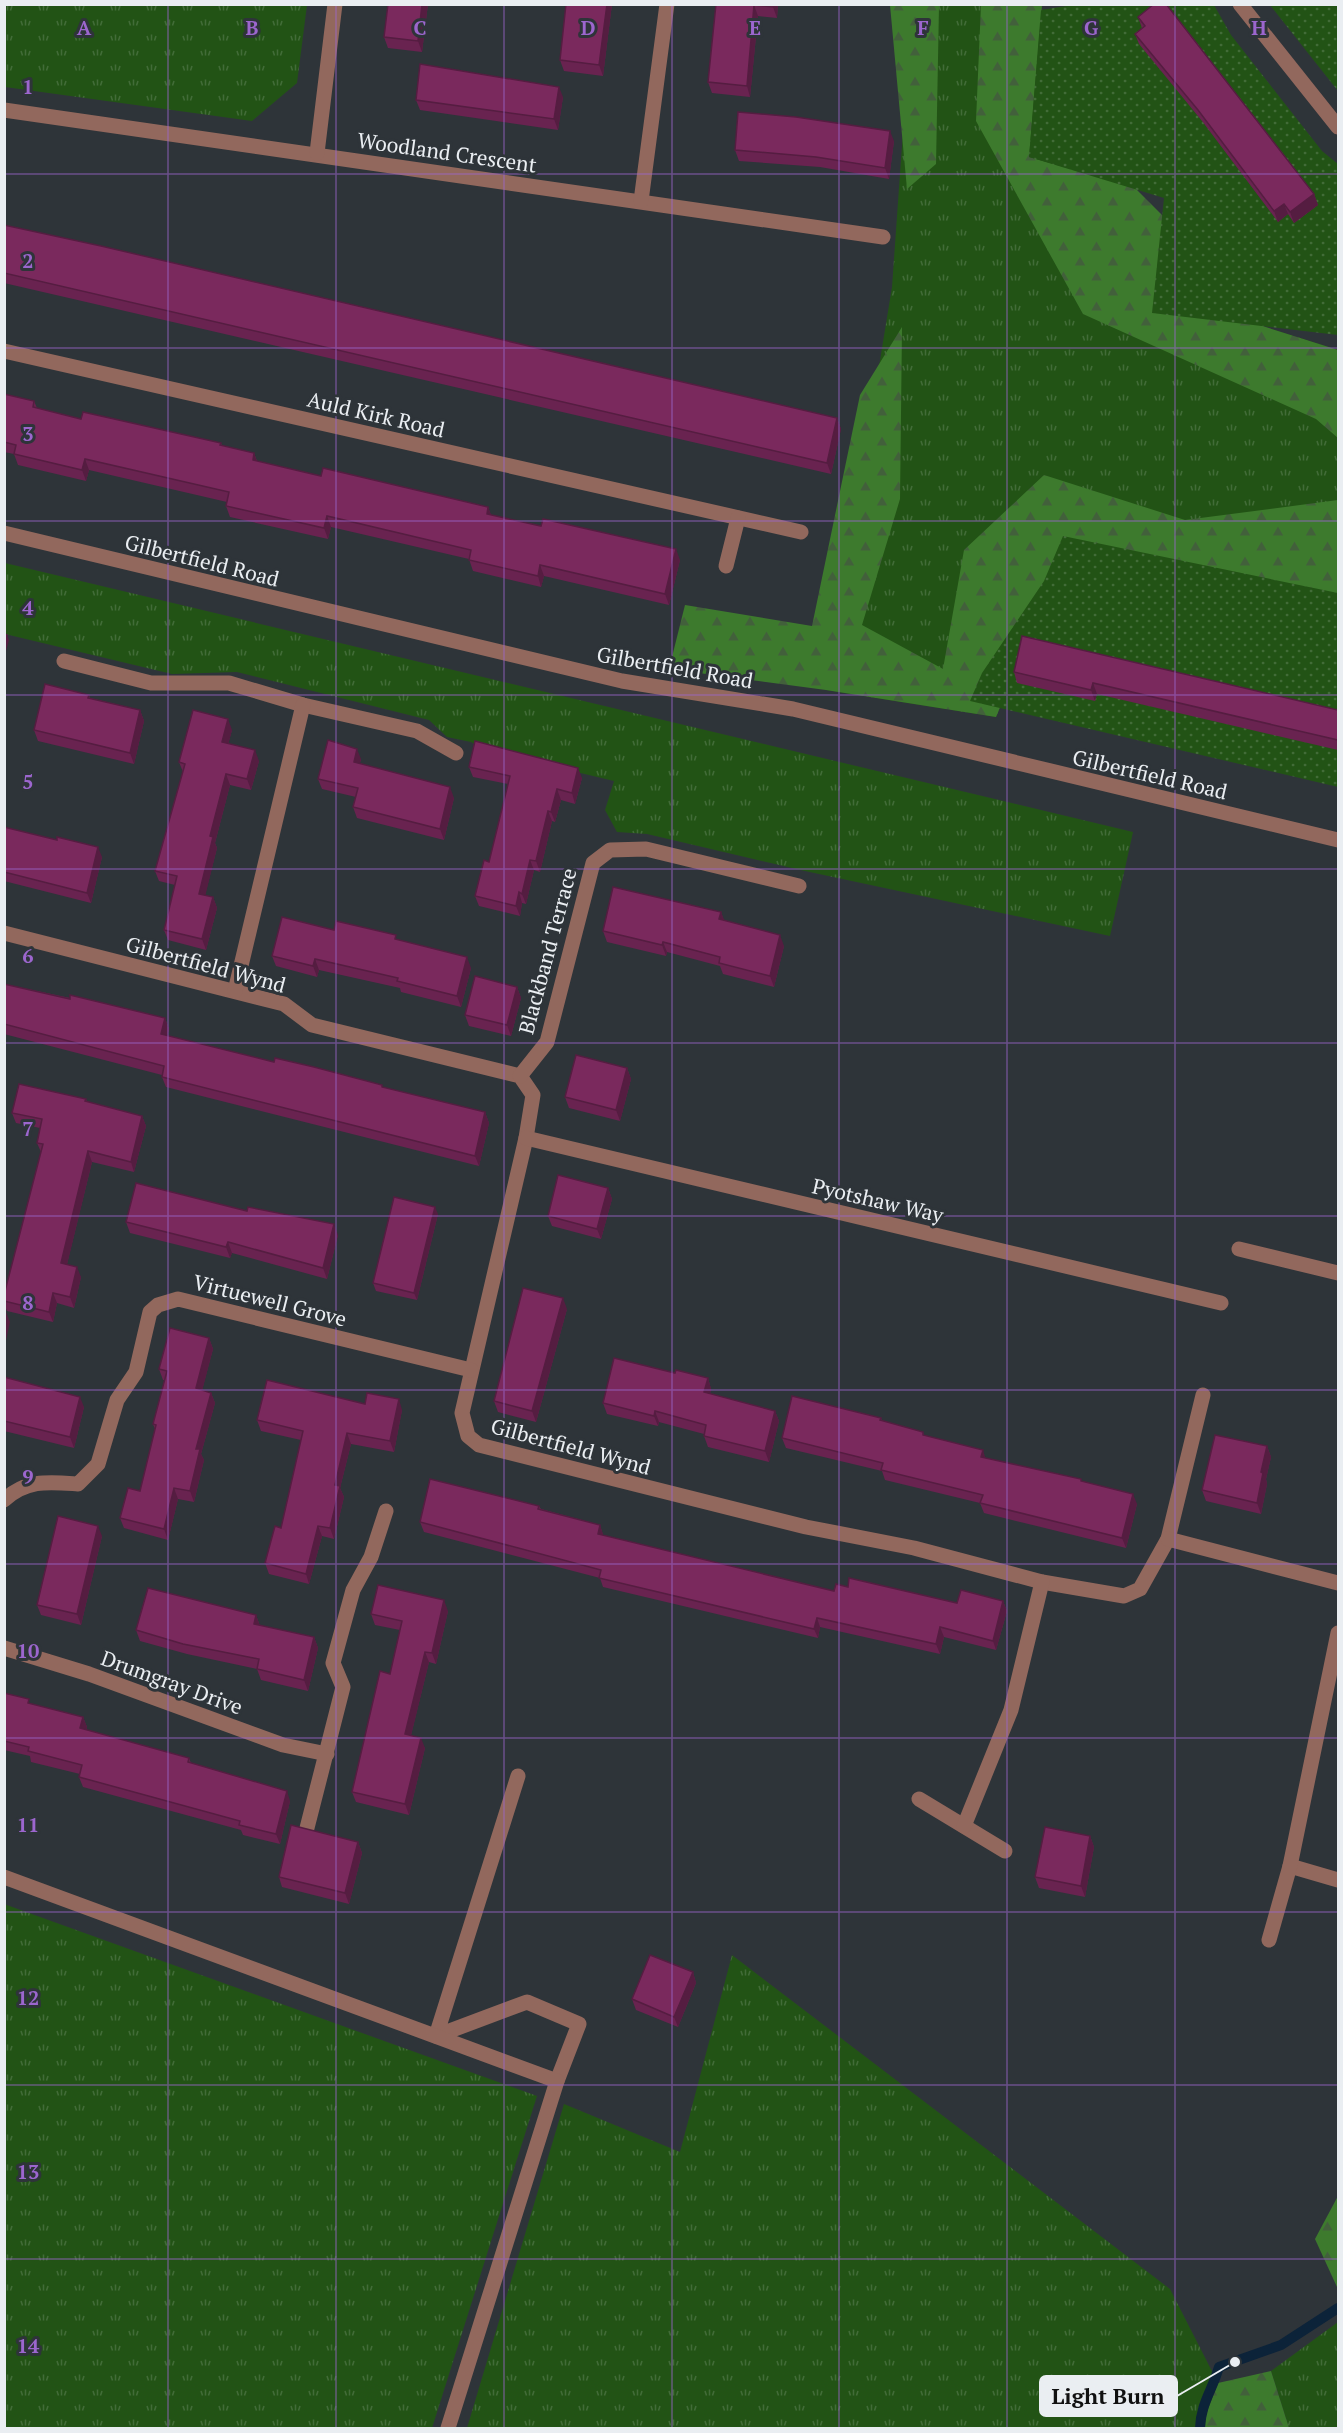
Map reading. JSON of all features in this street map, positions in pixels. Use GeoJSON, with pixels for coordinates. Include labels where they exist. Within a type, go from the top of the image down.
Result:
{"type":"FeatureCollection","features":[{"type":"Feature","properties":{"kind":"street"},"geometry":{"type":"LineString","coordinates":[[317,153],[336,4]]}},
{"type":"Feature","properties":{"kind":"street"},"geometry":{"type":"LineString","coordinates":[[641,201],[667,4]]}},
{"type":"Feature","properties":{"kind":"street"},"geometry":{"type":"LineString","coordinates":[[1240,4],[1338,127]]}},
{"type":"Feature","properties":{"kind":"street","name":"Woodland Crescent"},"geometry":{"type":"LineString","coordinates":[[4,110],[317,153],[883,237]]}},
{"type":"Feature","properties":{"kind":"street","name":"Auld Kirk Road"},"geometry":{"type":"LineString","coordinates":[[4,351],[801,532]]}},
{"type":"Feature","properties":{"kind":"street"},"geometry":{"type":"LineString","coordinates":[[726,567],[738,518]]}},
{"type":"Feature","properties":{"kind":"street","name":"Gilbertfield Road"},"geometry":{"type":"LineString","coordinates":[[4,533],[622,681],[794,709],[1338,840]]}},
{"type":"Feature","properties":{"kind":"street"},"geometry":{"type":"LineString","coordinates":[[64,661],[150,682],[229,682],[303,705],[417,731],[456,753]]}},
{"type":"Feature","properties":{"kind":"street"},"geometry":{"type":"LineString","coordinates":[[235,991],[303,705]]}},
{"type":"Feature","properties":{"kind":"street","name":"Blackband Terrace"},"geometry":{"type":"LineString","coordinates":[[520,1076],[547,1042],[593,863],[610,850],[645,849],[799,886]]}},
{"type":"Feature","properties":{"kind":"street","name":"Gilbertfield Wynd"},"geometry":{"type":"LineString","coordinates":[[4,933],[284,1004],[312,1025],[520,1076],[533,1095],[526,1138],[471,1370],[463,1423],[468,1436],[479,1445],[806,1527],[914,1548],[1042,1582],[1124,1596],[1140,1589],[1168,1539],[1203,1395]]}},
{"type":"Feature","properties":{"kind":"street","name":"Pyotshaw Way"},"geometry":{"type":"LineString","coordinates":[[526,1138],[1221,1303]]}},
{"type":"Feature","properties":{"kind":"street"},"geometry":{"type":"LineString","coordinates":[[1239,1249],[1338,1273]]}},
{"type":"Feature","properties":{"kind":"street","name":"Virtuewell Grove"},"geometry":{"type":"LineString","coordinates":[[4,1500],[16,1488],[37,1481],[78,1484],[98,1464],[117,1400],[136,1372],[150,1312],[168,1300],[177,1299],[471,1370]]}},
{"type":"Feature","properties":{"kind":"street"},"geometry":{"type":"LineString","coordinates":[[307,1828],[343,1687],[333,1663],[353,1590],[371,1557],[386,1511]]}},
{"type":"Feature","properties":{"kind":"street"},"geometry":{"type":"LineString","coordinates":[[1168,1539],[1338,1583]]}},
{"type":"Feature","properties":{"kind":"street"},"geometry":{"type":"LineString","coordinates":[[964,1826],[1011,1710],[1042,1582]]}},
{"type":"Feature","properties":{"kind":"street"},"geometry":{"type":"LineString","coordinates":[[1269,1940],[1290,1866],[1338,1634]]}},
{"type":"Feature","properties":{"kind":"street","name":"Drumgray Drive"},"geometry":{"type":"LineString","coordinates":[[4,1648],[89,1674],[283,1745],[327,1754]]}},
{"type":"Feature","properties":{"kind":"street"},"geometry":{"type":"LineString","coordinates":[[436,2036],[518,1776]]}},
{"type":"Feature","properties":{"kind":"street"},"geometry":{"type":"LineString","coordinates":[[919,1798],[1005,1851]]}},
{"type":"Feature","properties":{"kind":"street"},"geometry":{"type":"LineString","coordinates":[[1290,1866],[1338,1880]]}},
{"type":"Feature","properties":{"kind":"street"},"geometry":{"type":"LineString","coordinates":[[4,1877],[557,2081]]}},
{"type":"Feature","properties":{"kind":"street"},"geometry":{"type":"LineString","coordinates":[[436,2036],[527,2002],[579,2024],[557,2081],[448,2428]]}},
{"type":"Feature","properties":{"kind":"green space"},"geometry":{"type":"Polygon","coordinates":[[[5,4],[307,4],[297,83],[252,121],[5,87],[5,4]]]}},
{"type":"Feature","properties":{"kind":"green space"},"geometry":{"type":"Polygon","coordinates":[[[1079,4],[1214,5],[1231,35],[1322,151],[1338,164],[1338,335],[1152,313],[1164,198],[1029,157],[1041,10],[1079,4]]]}},
{"type":"Feature","properties":{"kind":"green space"},"geometry":{"type":"Polygon","coordinates":[[[890,5],[939,5],[936,164],[907,189],[890,5]]]}},
{"type":"Feature","properties":{"kind":"green space"},"geometry":{"type":"Polygon","coordinates":[[[909,5],[1042,5],[1033,119],[1173,298],[1338,350],[1338,614],[1067,544],[996,717],[826,690],[892,287],[911,18],[909,5]]]}},
{"type":"Feature","properties":{"kind":"green space"},"geometry":{"type":"Polygon","coordinates":[[[981,5],[1042,5],[1029,157],[1134,187],[1179,232],[1174,298],[1338,350],[1338,438],[1316,419],[1083,314],[976,121],[981,5]]]}},
{"type":"Feature","properties":{"kind":"green space"},"geometry":{"type":"Polygon","coordinates":[[[1270,5],[1338,5],[1338,91],[1270,5]]]}},
{"type":"Feature","properties":{"kind":"green space"},"geometry":{"type":"Polygon","coordinates":[[[902,327],[900,499],[862,625],[943,669],[964,550],[1044,475],[1185,520],[1338,500],[1338,614],[1067,544],[996,717],[826,690],[669,669],[685,605],[812,626],[860,395],[902,327]]]}},
{"type":"Feature","properties":{"kind":"green space"},"geometry":{"type":"Polygon","coordinates":[[[1063,536],[1338,593],[1338,787],[970,701],[982,673],[1044,581],[1063,536]]]}},
{"type":"Feature","properties":{"kind":"green space"},"geometry":{"type":"Polygon","coordinates":[[[5,563],[1133,832],[1110,936],[805,871],[647,834],[617,832],[605,810],[614,781],[484,750],[471,742],[447,737],[429,720],[237,672],[172,674],[5,634],[5,563]]]}},
{"type":"Feature","properties":{"kind":"green space"},"geometry":{"type":"Polygon","coordinates":[[[4,1904],[537,2096],[432,2428],[5,2428],[4,1904]]]}},
{"type":"Feature","properties":{"kind":"green space"},"geometry":{"type":"Polygon","coordinates":[[[732,1955],[1170,2289],[1218,2383],[1201,2428],[467,2428],[564,2104],[680,2152],[732,1955]]]}},
{"type":"Feature","properties":{"kind":"green space"},"geometry":{"type":"Polygon","coordinates":[[[1338,2196],[1338,2287],[1337,2287],[1315,2239],[1338,2196]]]}},
{"type":"Feature","properties":{"kind":"green space"},"geometry":{"type":"Polygon","coordinates":[[[1338,2322],[1338,2428],[1289,2428],[1271,2371],[1338,2322]]]}},
{"type":"Feature","properties":{"kind":"green space"},"geometry":{"type":"Polygon","coordinates":[[[1271,2371],[1289,2428],[1201,2428],[1218,2383],[1271,2371]]]}},
{"type":"Feature","properties":{"kind":"building"},"geometry":{"type":"Polygon","coordinates":[[[388,4],[422,4],[418,41],[384,37],[388,4]]]}},
{"type":"Feature","properties":{"kind":"building"},"geometry":{"type":"Polygon","coordinates":[[[566,4],[607,4],[599,65],[560,60],[566,4]]]}},
{"type":"Feature","properties":{"kind":"building"},"geometry":{"type":"Polygon","coordinates":[[[716,4],[773,4],[773,7],[754,5],[747,86],[708,82],[716,4]]]}},
{"type":"Feature","properties":{"kind":"building"},"geometry":{"type":"Polygon","coordinates":[[[1154,4],[1166,4],[1314,194],[1290,212],[1284,204],[1274,211],[1198,110],[1135,34],[1145,26],[1138,17],[1154,4]]]}},
{"type":"Feature","properties":{"kind":"building"},"geometry":{"type":"Polygon","coordinates":[[[420,64],[559,87],[554,119],[416,100],[420,64]]]}},
{"type":"Feature","properties":{"kind":"building"},"geometry":{"type":"Polygon","coordinates":[[[738,112],[796,117],[890,131],[885,168],[816,157],[735,150],[738,112]]]}},
{"type":"Feature","properties":{"kind":"building"},"geometry":{"type":"Polygon","coordinates":[[[4,225],[837,418],[827,463],[4,273],[4,225]]]}},
{"type":"Feature","properties":{"kind":"building"},"geometry":{"type":"Polygon","coordinates":[[[4,394],[34,401],[33,407],[81,419],[83,412],[221,443],[220,445],[254,453],[253,460],[321,476],[323,468],[488,507],[487,514],[541,526],[543,519],[676,549],[665,594],[540,565],[538,576],[469,560],[471,550],[327,516],[324,528],[226,506],[229,492],[85,459],[82,470],[14,454],[16,445],[4,442],[4,394]]]}},
{"type":"Feature","properties":{"kind":"building"},"geometry":{"type":"Polygon","coordinates":[[[1022,636],[1338,710],[1338,740],[1093,683],[1091,690],[1014,672],[1022,636]]]}},
{"type":"Feature","properties":{"kind":"building"},"geometry":{"type":"Polygon","coordinates":[[[45,684],[89,695],[88,698],[140,710],[130,753],[34,730],[45,684]]]}},
{"type":"Feature","properties":{"kind":"building"},"geometry":{"type":"Polygon","coordinates":[[[193,710],[228,719],[222,742],[255,750],[247,779],[226,774],[210,836],[213,837],[199,894],[213,897],[202,939],[164,930],[177,876],[155,871],[185,764],[179,762],[193,710]]]}},
{"type":"Feature","properties":{"kind":"building"},"geometry":{"type":"Polygon","coordinates":[[[328,740],[357,749],[354,762],[450,787],[440,829],[353,807],[358,788],[318,779],[328,740]]]}},
{"type":"Feature","properties":{"kind":"building"},"geometry":{"type":"Polygon","coordinates":[[[475,741],[578,768],[572,793],[557,789],[551,812],[548,811],[536,861],[530,860],[522,894],[519,892],[516,906],[475,896],[484,860],[489,862],[510,776],[469,767],[475,741]]]}},
{"type":"Feature","properties":{"kind":"building"},"geometry":{"type":"Polygon","coordinates":[[[4,827],[98,847],[87,893],[4,872],[4,827]]]}},
{"type":"Feature","properties":{"kind":"building"},"geometry":{"type":"Polygon","coordinates":[[[613,887],[721,912],[719,919],[780,935],[770,976],[719,963],[720,957],[663,942],[662,945],[603,931],[613,887]]]}},
{"type":"Feature","properties":{"kind":"building"},"geometry":{"type":"Polygon","coordinates":[[[282,917],[334,930],[336,921],[396,935],[395,939],[467,957],[457,996],[397,981],[398,978],[315,959],[313,966],[272,956],[282,917]]]}},
{"type":"Feature","properties":{"kind":"building"},"geometry":{"type":"Polygon","coordinates":[[[475,976],[517,987],[507,1025],[465,1015],[475,976]]]}},
{"type":"Feature","properties":{"kind":"building"},"geometry":{"type":"Polygon","coordinates":[[[4,984],[70,999],[70,995],[165,1018],[161,1034],[274,1062],[275,1058],[314,1067],[382,1085],[382,1087],[485,1112],[475,1156],[162,1077],[164,1066],[4,1024],[4,984]]]}},
{"type":"Feature","properties":{"kind":"building"},"geometry":{"type":"Polygon","coordinates":[[[576,1055],[627,1068],[616,1110],[565,1097],[576,1055]]]}},
{"type":"Feature","properties":{"kind":"building"},"geometry":{"type":"Polygon","coordinates":[[[19,1084],[86,1099],[85,1101],[142,1116],[131,1162],[88,1151],[61,1263],[77,1267],[70,1297],[53,1293],[49,1312],[4,1301],[43,1144],[37,1143],[42,1119],[12,1113],[19,1084]]]}},
{"type":"Feature","properties":{"kind":"building"},"geometry":{"type":"Polygon","coordinates":[[[558,1175],[608,1188],[597,1229],[548,1216],[558,1175]]]}},
{"type":"Feature","properties":{"kind":"building"},"geometry":{"type":"Polygon","coordinates":[[[136,1183],[247,1211],[248,1207],[334,1224],[323,1268],[228,1242],[226,1247],[126,1222],[136,1183]]]}},
{"type":"Feature","properties":{"kind":"building"},"geometry":{"type":"Polygon","coordinates":[[[394,1197],[435,1207],[414,1293],[373,1283],[394,1197]]]}},
{"type":"Feature","properties":{"kind":"building"},"geometry":{"type":"Polygon","coordinates":[[[523,1288],[563,1298],[532,1411],[494,1401],[523,1288]]]}},
{"type":"Feature","properties":{"kind":"building"},"geometry":{"type":"Polygon","coordinates":[[[170,1328],[209,1338],[196,1388],[211,1393],[196,1449],[200,1449],[190,1491],[174,1488],[164,1529],[120,1518],[128,1488],[140,1491],[156,1425],[153,1424],[167,1371],[159,1369],[170,1328]]]}},
{"type":"Feature","properties":{"kind":"building"},"geometry":{"type":"Polygon","coordinates":[[[614,1358],[675,1373],[676,1370],[708,1378],[704,1392],[775,1411],[765,1451],[704,1436],[706,1425],[655,1411],[654,1416],[603,1403],[614,1358]]]}},
{"type":"Feature","properties":{"kind":"building"},"geometry":{"type":"Polygon","coordinates":[[[4,1377],[80,1397],[70,1437],[4,1421],[4,1377]]]}},
{"type":"Feature","properties":{"kind":"building"},"geometry":{"type":"Polygon","coordinates":[[[267,1380],[365,1404],[367,1393],[399,1399],[390,1441],[347,1433],[335,1485],[340,1486],[330,1528],[318,1526],[306,1574],[265,1563],[275,1526],[281,1528],[303,1431],[257,1420],[267,1380]]]}},
{"type":"Feature","properties":{"kind":"building"},"geometry":{"type":"Polygon","coordinates":[[[792,1396],[881,1418],[880,1420],[923,1432],[923,1435],[983,1450],[981,1457],[1081,1479],[1081,1481],[1133,1494],[1122,1538],[980,1503],[983,1495],[881,1470],[883,1463],[782,1438],[792,1396]]]}},
{"type":"Feature","properties":{"kind":"building"},"geometry":{"type":"Polygon","coordinates":[[[1215,1435],[1267,1446],[1257,1503],[1202,1490],[1215,1435]]]}},
{"type":"Feature","properties":{"kind":"building"},"geometry":{"type":"Polygon","coordinates":[[[430,1479],[539,1506],[538,1509],[600,1525],[598,1534],[834,1591],[836,1584],[848,1587],[849,1578],[957,1603],[961,1590],[1003,1601],[993,1641],[940,1627],[936,1644],[817,1618],[814,1629],[599,1578],[601,1570],[420,1522],[430,1479]]]}},
{"type":"Feature","properties":{"kind":"building"},"geometry":{"type":"Polygon","coordinates":[[[58,1516],[98,1526],[77,1614],[37,1605],[58,1516]]]}},
{"type":"Feature","properties":{"kind":"building"},"geometry":{"type":"Polygon","coordinates":[[[378,1585],[444,1600],[432,1653],[425,1652],[405,1734],[421,1738],[405,1804],[352,1792],[380,1671],[390,1674],[402,1621],[371,1614],[378,1585]]]}},
{"type":"Feature","properties":{"kind":"building"},"geometry":{"type":"Polygon","coordinates":[[[148,1588],[256,1615],[254,1624],[314,1637],[304,1680],[257,1669],[259,1659],[183,1644],[136,1630],[148,1588]]]}},
{"type":"Feature","properties":{"kind":"building"},"geometry":{"type":"Polygon","coordinates":[[[4,1693],[29,1699],[28,1703],[83,1717],[80,1728],[189,1758],[188,1762],[287,1791],[276,1834],[239,1825],[240,1821],[79,1777],[82,1765],[28,1751],[29,1747],[4,1741],[4,1693]]]}},
{"type":"Feature","properties":{"kind":"building"},"geometry":{"type":"Polygon","coordinates":[[[291,1825],[358,1842],[345,1893],[279,1877],[291,1825]]]}},
{"type":"Feature","properties":{"kind":"building"},"geometry":{"type":"Polygon","coordinates":[[[1045,1827],[1090,1836],[1081,1886],[1035,1877],[1045,1827]]]}},
{"type":"Feature","properties":{"kind":"building"},"geometry":{"type":"Polygon","coordinates":[[[650,1955],[693,1972],[674,2017],[632,1999],[650,1955]]]}},
{"type":"Feature","properties":{"kind":"waterway"},"geometry":{"type":"LineString","coordinates":[[1200,2428],[1205,2404],[1219,2367],[1281,2345],[1338,2308]]}},
{"type":"Feature","properties":{"kind":"place","name":"Light Burn"},"geometry":{"type":"Point","coordinates":[1235,2362]}}]}
